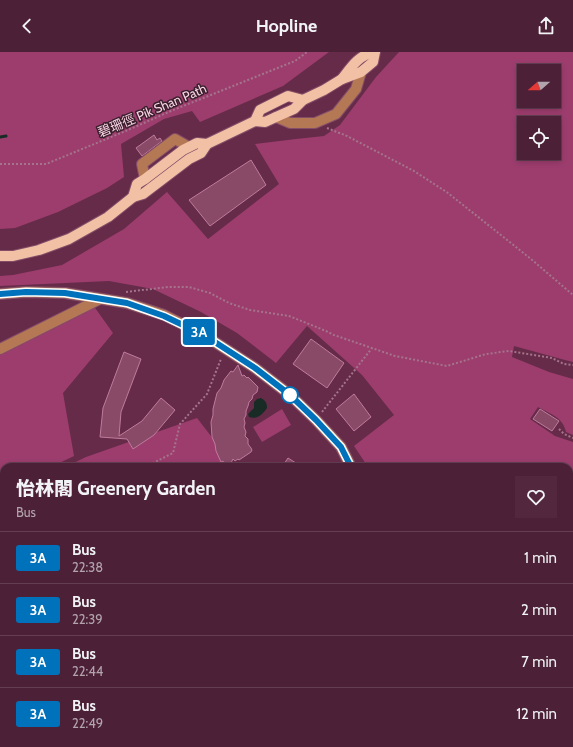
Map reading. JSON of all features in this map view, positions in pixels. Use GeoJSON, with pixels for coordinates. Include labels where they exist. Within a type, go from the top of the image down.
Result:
{"type":"FeatureCollection","features":[{"type":"Feature","properties":{"kind":"main road"},"geometry":{"type":"LineString","coordinates":[[0,256],[13,256],[39,250],[69,239],[108,217],[133,197],[143,194],[189,159],[201,153],[207,144],[255,121],[265,122],[294,109],[302,100],[324,90],[342,79],[361,72],[373,62],[375,52],[366,54],[354,63],[342,79]]}},
{"type":"Feature","properties":{"kind":"main road"},"geometry":{"type":"LineString","coordinates":[[255,121],[260,110],[288,96],[302,100]]}},
{"type":"Feature","properties":{"kind":"main road"},"geometry":{"type":"LineString","coordinates":[[133,197],[137,184],[183,150],[197,143],[207,144]]}},
{"type":"Feature","properties":{"kind":"street"},"geometry":{"type":"LineString","coordinates":[[276,117],[290,123],[315,123],[336,114],[356,89],[361,72]]}},
{"type":"Feature","properties":{"kind":"street"},"geometry":{"type":"LineString","coordinates":[[145,179],[142,164],[175,139],[190,147]]}},
{"type":"Feature","properties":{"kind":"street"},"geometry":{"type":"LineString","coordinates":[[0,294],[26,292],[65,293],[127,303],[164,316],[204,335],[255,368],[283,389],[316,420],[341,447],[349,463]]}},
{"type":"Feature","properties":{"kind":"street"},"geometry":{"type":"LineString","coordinates":[[0,349],[100,299]]}},
{"type":"Feature","properties":{"kind":"path","name":"碧珊徑 Pik Shan Path"},"geometry":{"type":"LineString","coordinates":[[0,164],[46,164],[295,61],[305,53]]}},
{"type":"Feature","properties":{"kind":"path"},"geometry":{"type":"LineString","coordinates":[[315,123],[346,136],[408,168],[448,193],[573,295]]}},
{"type":"Feature","properties":{"kind":"path"},"geometry":{"type":"LineString","coordinates":[[121,292],[168,287],[190,287],[210,293],[229,303],[250,310],[289,316],[326,330],[334,335],[372,348],[408,359],[447,366],[486,354],[509,350],[552,358],[564,364],[573,365]]}},
{"type":"Feature","properties":{"kind":"path"},"geometry":{"type":"LineString","coordinates":[[316,420],[372,348]]}},
{"type":"Feature","properties":{"kind":"path"},"geometry":{"type":"LineString","coordinates":[[155,463],[173,453],[180,424],[207,394],[221,359]]}},
{"type":"Feature","properties":{"kind":"path"},"geometry":{"type":"LineString","coordinates":[[560,429],[564,434],[573,438]]}},
{"type":"Feature","properties":{"kind":"shaded area"},"geometry":{"type":"Polygon","coordinates":[[[0,52],[329,52],[283,86],[200,122],[192,111],[164,119],[121,144],[124,177],[107,188],[58,212],[15,228],[0,229],[0,52]]]}},
{"type":"Feature","properties":{"kind":"shaded area"},"geometry":{"type":"Polygon","coordinates":[[[399,52],[573,52],[573,362],[514,346],[512,357],[549,372],[573,379],[573,435],[566,432],[559,419],[538,407],[530,419],[555,436],[573,442],[573,463],[365,463],[354,446],[394,415],[362,375],[307,326],[276,363],[237,333],[201,312],[153,289],[109,281],[0,286],[0,276],[13,275],[62,265],[124,229],[167,192],[208,239],[279,184],[255,144],[324,136],[340,125],[376,77],[399,52]]]}},
{"type":"Feature","properties":{"kind":"shaded area"},"geometry":{"type":"Polygon","coordinates":[[[93,305],[113,333],[63,393],[74,456],[59,463],[0,463],[0,354],[93,305]]]}},
{"type":"Feature","properties":{"kind":"shaded area"},"geometry":{"type":"Polygon","coordinates":[[[261,398],[266,402],[267,408],[262,414],[255,418],[249,417],[248,414],[254,408],[254,402],[261,398]]]}},
{"type":"Feature","properties":{"kind":"shaded area"},"geometry":{"type":"Polygon","coordinates":[[[282,409],[291,425],[262,442],[253,427],[282,409]]]}},
{"type":"Feature","properties":{"kind":"shaded area"},"geometry":{"type":"Polygon","coordinates":[[[197,418],[232,463],[73,463],[86,457],[197,418]]]}},
{"type":"Feature","properties":{"kind":"building"},"geometry":{"type":"Polygon","coordinates":[[[154,135],[157,140],[160,138],[162,141],[142,156],[136,148],[154,135]]]}},
{"type":"Feature","properties":{"kind":"building"},"geometry":{"type":"Polygon","coordinates":[[[251,160],[266,185],[210,226],[189,200],[251,160]]]}},
{"type":"Feature","properties":{"kind":"building"},"geometry":{"type":"Polygon","coordinates":[[[311,339],[344,363],[327,388],[293,364],[311,339]]]}},
{"type":"Feature","properties":{"kind":"building"},"geometry":{"type":"Polygon","coordinates":[[[124,352],[141,359],[121,412],[119,436],[142,421],[161,398],[175,410],[154,435],[133,449],[127,439],[100,437],[103,408],[124,352]]]}},
{"type":"Feature","properties":{"kind":"building"},"geometry":{"type":"Polygon","coordinates":[[[238,365],[242,376],[244,375],[247,378],[248,377],[258,387],[257,392],[253,395],[249,402],[244,419],[244,427],[246,432],[245,436],[248,439],[248,444],[252,450],[239,460],[238,459],[235,461],[233,459],[231,463],[224,463],[223,461],[221,462],[216,451],[212,437],[211,422],[217,393],[224,380],[231,371],[233,372],[238,365]]]}},
{"type":"Feature","properties":{"kind":"building"},"geometry":{"type":"Polygon","coordinates":[[[354,394],[371,417],[354,431],[336,409],[354,394]]]}},
{"type":"Feature","properties":{"kind":"building"},"geometry":{"type":"Polygon","coordinates":[[[540,409],[559,421],[552,431],[533,419],[540,409]]]}},
{"type":"Feature","properties":{"kind":"building"},"geometry":{"type":"Polygon","coordinates":[[[288,458],[296,463],[285,463],[288,458]]]}},
{"type":"Feature","properties":{"kind":"waterway"},"geometry":{"type":"LineString","coordinates":[[0,137],[6,136]]}},
{"type":"Feature","properties":{"kind":"bus line","name":"3A"},"geometry":{"type":"LineString","coordinates":[[0,294],[26,292],[65,293],[127,303],[164,316],[204,335],[255,368],[290,395],[341,447],[349,463]]}}]}
